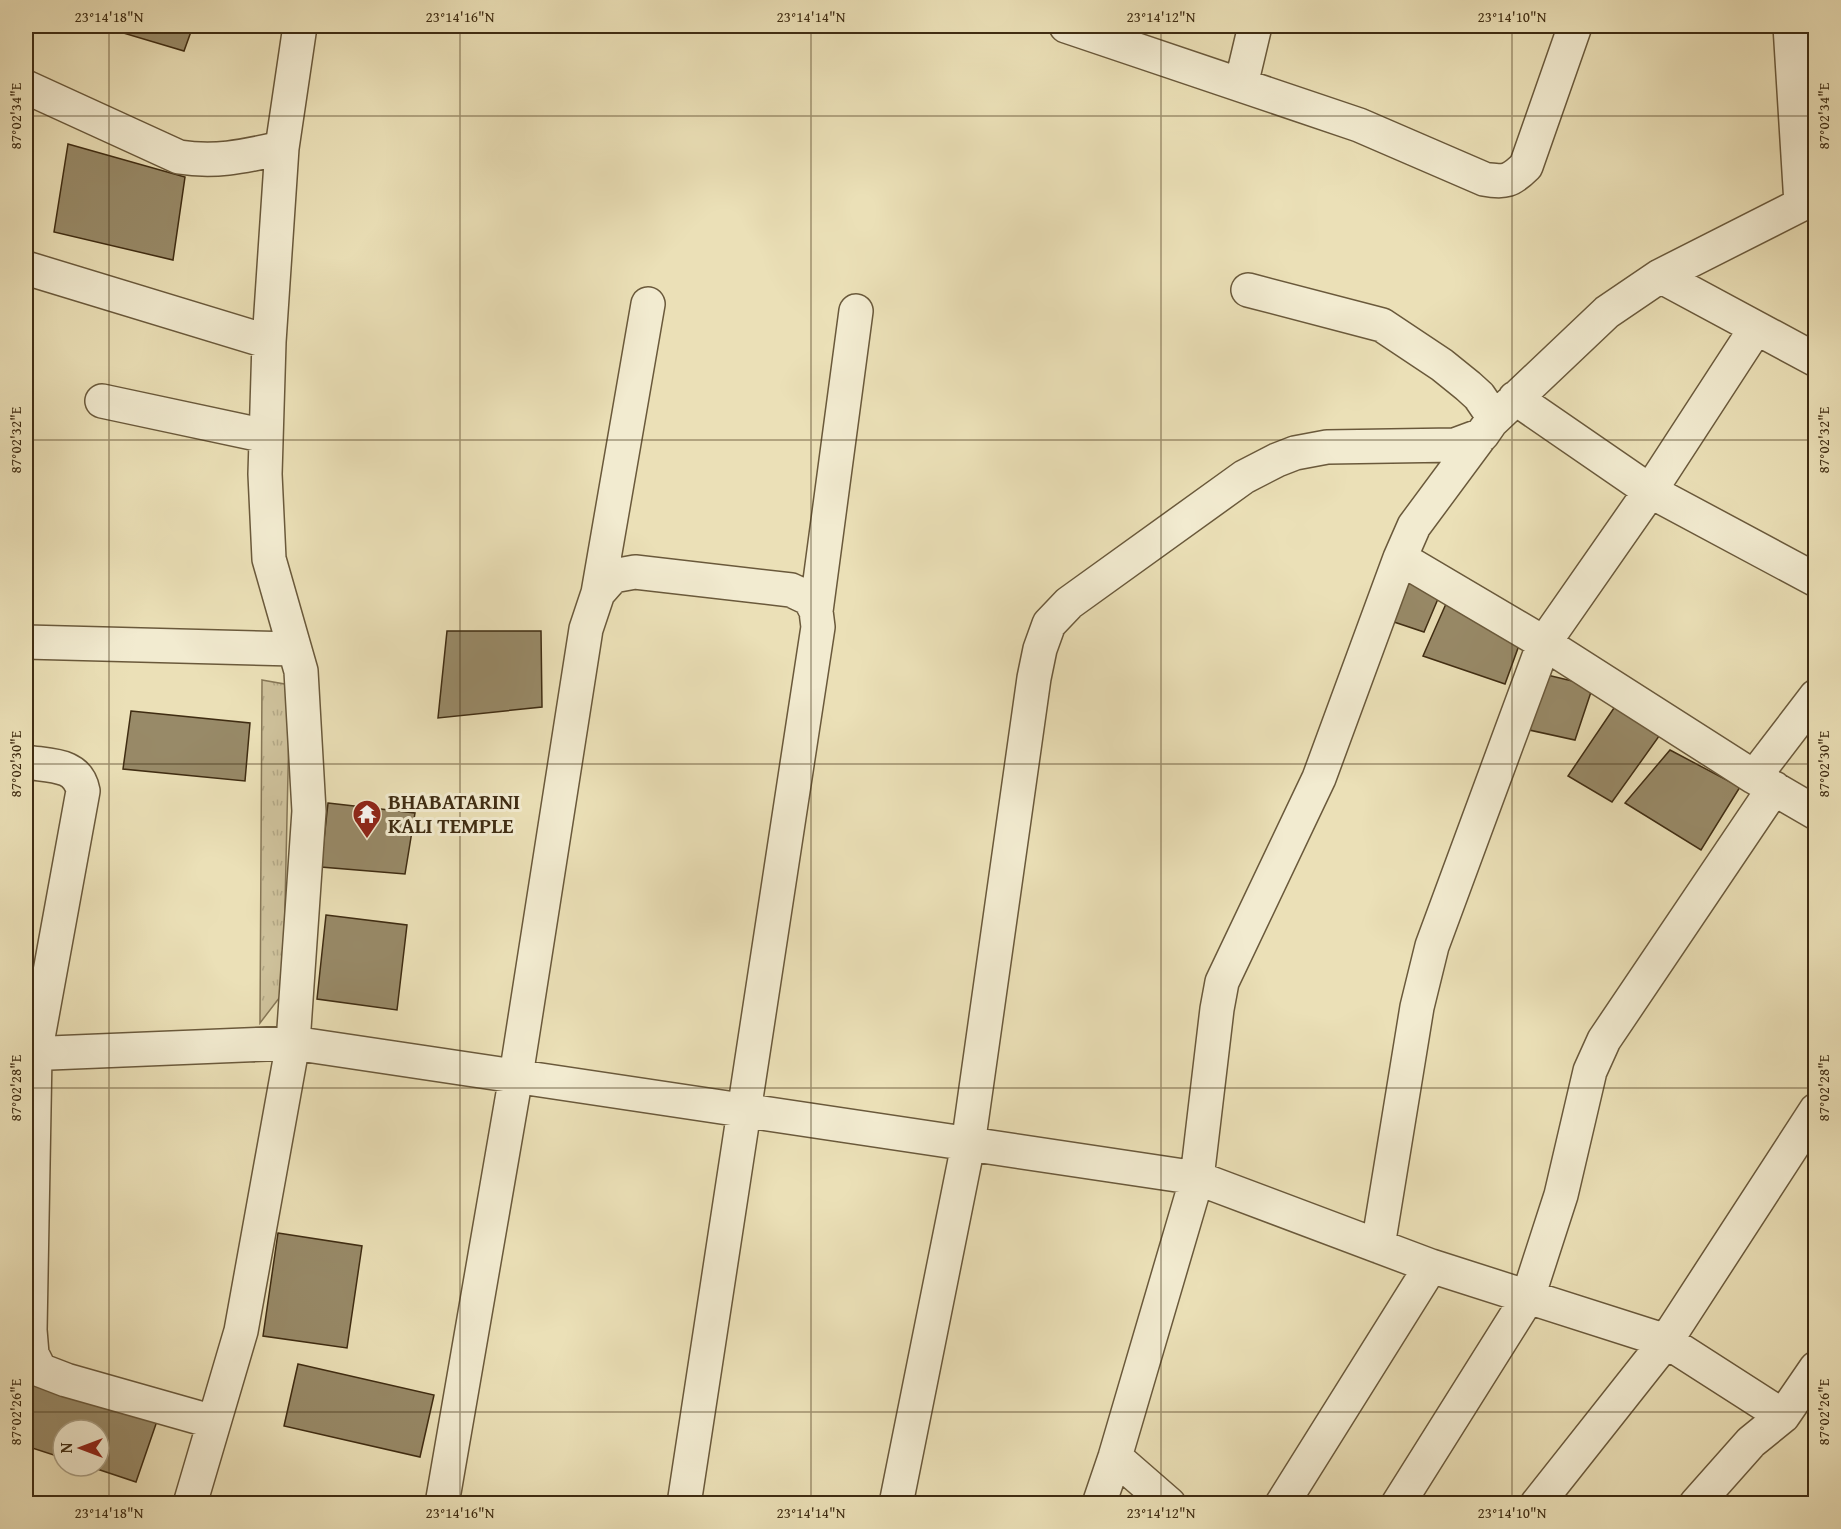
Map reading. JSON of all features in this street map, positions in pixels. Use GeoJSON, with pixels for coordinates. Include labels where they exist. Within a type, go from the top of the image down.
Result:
{"type":"FeatureCollection","features":[{"type":"Feature","properties":{"kind":"street"},"geometry":{"type":"LineString","coordinates":[[190,1503],[241,1331],[293,1043],[309,811],[301,671],[269,559],[265,474],[269,342],[282,148],[300,26]]}},
{"type":"Feature","properties":{"kind":"street"},"geometry":{"type":"LineString","coordinates":[[1065,26],[1359,125],[1484,179],[1501,182],[1516,176],[1526,166],[1575,26]]}},
{"type":"Feature","properties":{"kind":"street"},"geometry":{"type":"LineString","coordinates":[[1241,85],[1256,26]]}},
{"type":"Feature","properties":{"kind":"street"},"geometry":{"type":"LineString","coordinates":[[1099,1503],[1115,1457],[1197,1178],[1216,1009],[1222,982],[1319,778],[1400,558],[1414,526],[1491,422],[1607,312],[1660,276],[1808,200],[1790,26]]}},
{"type":"Feature","properties":{"kind":"street"},"geometry":{"type":"LineString","coordinates":[[26,87],[179,158],[202,161],[230,159],[282,148]]}},
{"type":"Feature","properties":{"kind":"street"},"geometry":{"type":"LineString","coordinates":[[26,268],[269,342]]}},
{"type":"Feature","properties":{"kind":"street"},"geometry":{"type":"LineString","coordinates":[[1660,276],[1815,360]]}},
{"type":"Feature","properties":{"kind":"street"},"geometry":{"type":"LineString","coordinates":[[896,1503],[968,1145],[1034,678],[1040,649],[1049,624],[1069,603],[1127,561],[1244,477],[1277,460],[1295,453],[1327,447],[1455,444],[1482,435],[1491,422],[1492,415],[1479,396],[1468,386],[1442,365],[1382,325],[1248,290]]}},
{"type":"Feature","properties":{"kind":"street"},"geometry":{"type":"LineString","coordinates":[[442,1503],[516,1076],[586,629],[598,593],[648,304]]}},
{"type":"Feature","properties":{"kind":"street"},"geometry":{"type":"LineString","coordinates":[[684,1503],[818,627],[816,611],[856,312]]}},
{"type":"Feature","properties":{"kind":"street"},"geometry":{"type":"LineString","coordinates":[[1378,1246],[1417,1008],[1432,946],[1544,643],[1650,491],[1756,328]]}},
{"type":"Feature","properties":{"kind":"street"},"geometry":{"type":"LineString","coordinates":[[1515,398],[1650,491],[1815,580]]}},
{"type":"Feature","properties":{"kind":"street"},"geometry":{"type":"LineString","coordinates":[[102,401],[266,436]]}},
{"type":"Feature","properties":{"kind":"street"},"geometry":{"type":"LineString","coordinates":[[1400,558],[1544,643],[1815,813]]}},
{"type":"Feature","properties":{"kind":"street"},"geometry":{"type":"LineString","coordinates":[[598,593],[613,576],[635,572],[791,590],[810,598],[816,611]]}},
{"type":"Feature","properties":{"kind":"street"},"geometry":{"type":"LineString","coordinates":[[26,642],[294,649]]}},
{"type":"Feature","properties":{"kind":"street"},"geometry":{"type":"LineString","coordinates":[[1398,1503],[1528,1297],[1561,1195],[1590,1071],[1604,1040],[1764,783],[1815,696]]}},
{"type":"Feature","properties":{"kind":"street"},"geometry":{"type":"LineString","coordinates":[[26,762],[66,768],[75,773],[81,781],[83,791],[30,1054],[30,1330],[32,1354],[40,1370],[66,1380],[214,1422]]}},
{"type":"Feature","properties":{"kind":"street"},"geometry":{"type":"LineString","coordinates":[[30,1054],[293,1043],[1197,1178],[1431,1266],[1666,1341],[1783,1416]]}},
{"type":"Feature","properties":{"kind":"street"},"geometry":{"type":"LineString","coordinates":[[1537,1503],[1666,1341],[1815,1110]]}},
{"type":"Feature","properties":{"kind":"street"},"geometry":{"type":"LineString","coordinates":[[1282,1503],[1431,1266]]}},
{"type":"Feature","properties":{"kind":"street"},"geometry":{"type":"LineString","coordinates":[[1696,1503],[1751,1442],[1783,1416],[1812,1381]]}},
{"type":"Feature","properties":{"kind":"street"},"geometry":{"type":"LineString","coordinates":[[1115,1457],[1169,1503]]}},
{"type":"Feature","properties":{"kind":"green space"},"geometry":{"type":"Polygon","coordinates":[[[262,680],[290,685],[283,993],[260,1023],[262,680]]]}},
{"type":"Feature","properties":{"kind":"building"},"geometry":{"type":"Polygon","coordinates":[[[104,26],[193,26],[184,51],[104,26]]]}},
{"type":"Feature","properties":{"kind":"building"},"geometry":{"type":"Polygon","coordinates":[[[68,144],[185,177],[173,260],[54,232],[68,144]]]}},
{"type":"Feature","properties":{"kind":"building"},"geometry":{"type":"Polygon","coordinates":[[[1401,568],[1443,587],[1424,632],[1382,618],[1401,568]]]}},
{"type":"Feature","properties":{"kind":"building"},"geometry":{"type":"Polygon","coordinates":[[[1449,597],[1522,637],[1505,684],[1423,656],[1449,597]]]}},
{"type":"Feature","properties":{"kind":"building"},"geometry":{"type":"Polygon","coordinates":[[[447,631],[541,631],[542,707],[438,718],[447,631]]]}},
{"type":"Feature","properties":{"kind":"building"},"geometry":{"type":"Polygon","coordinates":[[[1539,673],[1593,686],[1575,740],[1520,728],[1539,673]]]}},
{"type":"Feature","properties":{"kind":"building"},"geometry":{"type":"Polygon","coordinates":[[[1616,705],[1662,732],[1612,802],[1568,776],[1616,705]]]}},
{"type":"Feature","properties":{"kind":"building"},"geometry":{"type":"Polygon","coordinates":[[[131,711],[250,723],[245,781],[123,769],[131,711]]]}},
{"type":"Feature","properties":{"kind":"building"},"geometry":{"type":"Polygon","coordinates":[[[1670,750],[1740,787],[1701,850],[1625,803],[1670,750]]]}},
{"type":"Feature","properties":{"kind":"building","name":"BHABATARINI KALI TEMPLE"},"geometry":{"type":"Polygon","coordinates":[[[328,803],[415,813],[405,874],[321,867],[328,803]]]}},
{"type":"Feature","properties":{"kind":"building"},"geometry":{"type":"Polygon","coordinates":[[[326,915],[407,925],[397,1010],[317,999],[326,915]]]}},
{"type":"Feature","properties":{"kind":"building"},"geometry":{"type":"Polygon","coordinates":[[[278,1233],[362,1246],[347,1348],[263,1336],[278,1233]]]}},
{"type":"Feature","properties":{"kind":"building"},"geometry":{"type":"Polygon","coordinates":[[[298,1364],[434,1395],[420,1457],[284,1426],[298,1364]]]}},
{"type":"Feature","properties":{"kind":"building"},"geometry":{"type":"Polygon","coordinates":[[[33,1381],[157,1421],[136,1482],[111,1474],[111,1418],[51,1418],[51,1454],[26,1446],[26,1404],[33,1381]]]}},
{"type":"Feature","properties":{"kind":"place","name":"BHABATARINI KALI TEMPLE"},"geometry":{"type":"Point","coordinates":[367,840]}}]}
